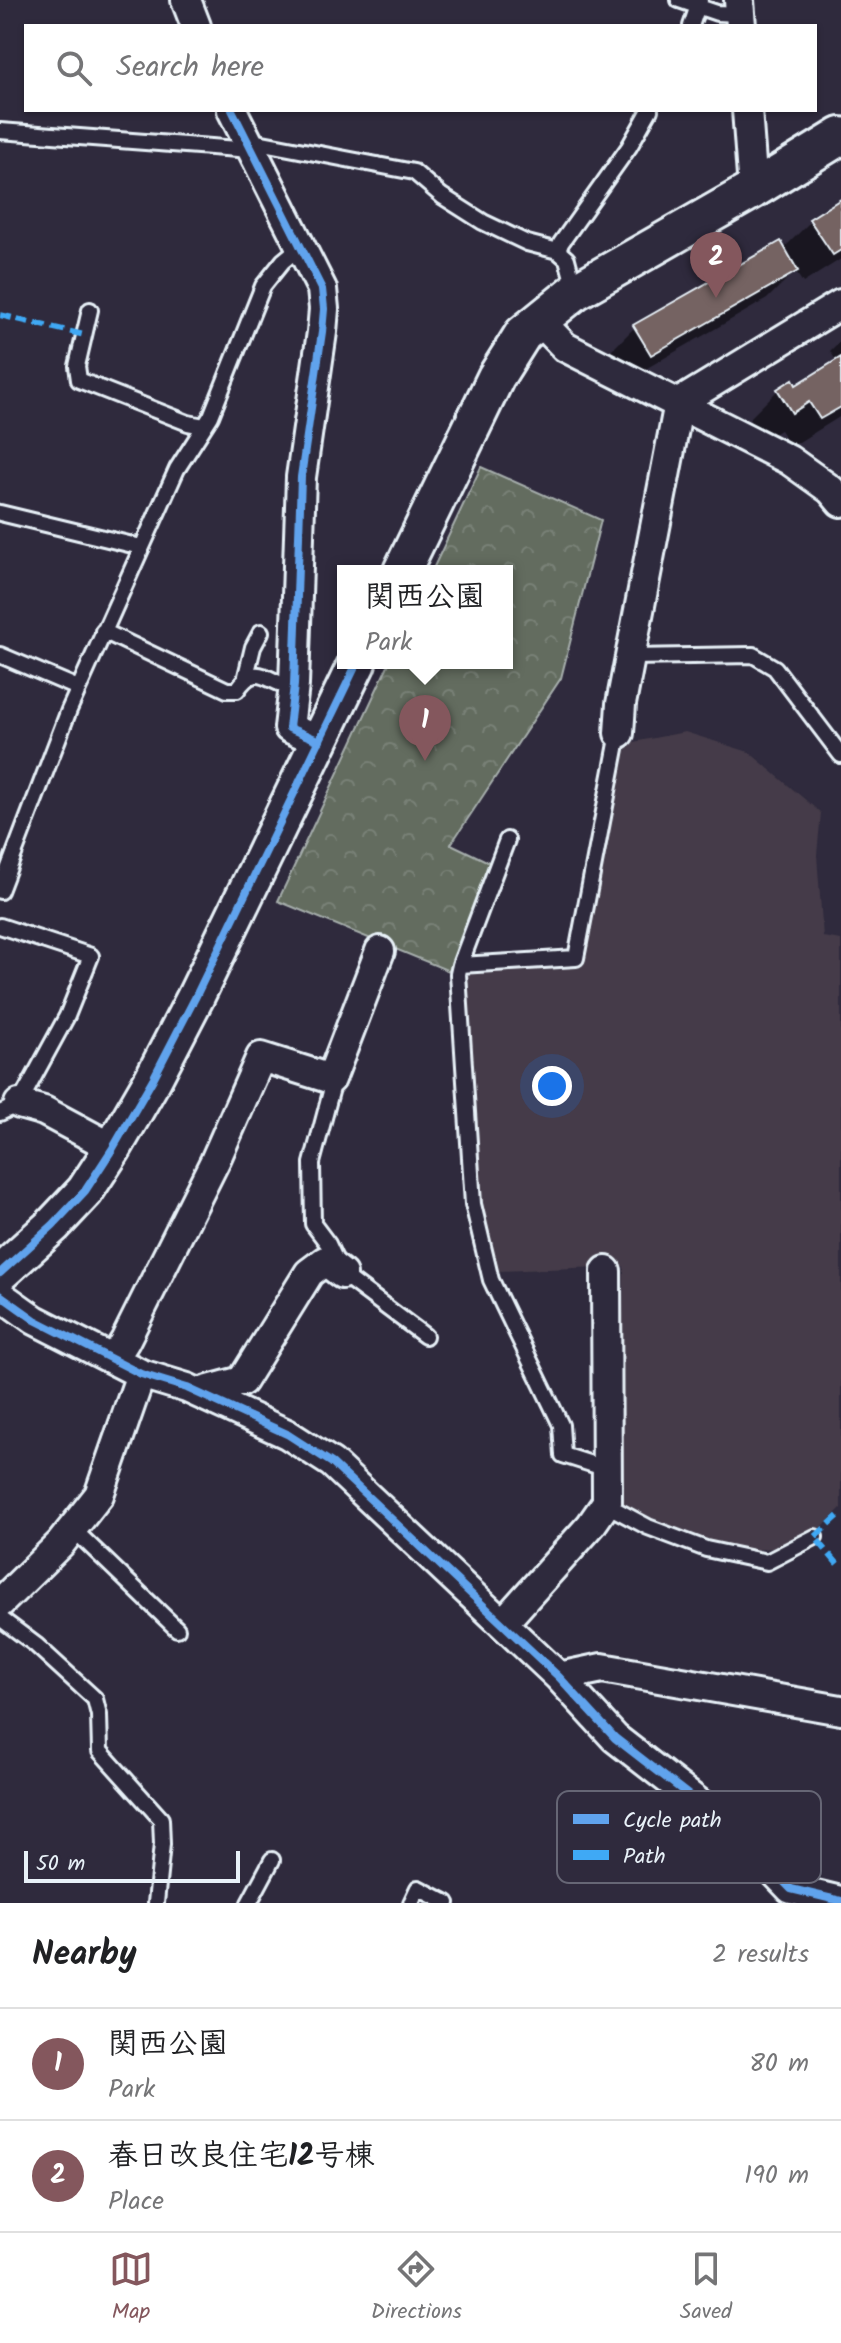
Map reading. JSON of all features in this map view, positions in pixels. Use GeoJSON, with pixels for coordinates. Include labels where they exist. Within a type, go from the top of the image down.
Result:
{"type":"FeatureCollection","features":[{"type":"Feature","properties":{"kind":"street"},"geometry":{"type":"LineString","coordinates":[[186,0],[195,24]]}},
{"type":"Feature","properties":{"kind":"street"},"geometry":{"type":"LineString","coordinates":[[233,112],[322,289],[324,309],[301,477],[294,688],[289,728],[320,741]]}},
{"type":"Feature","properties":{"kind":"street"},"geometry":{"type":"LineString","coordinates":[[747,112],[753,190]]}},
{"type":"Feature","properties":{"kind":"street"},"geometry":{"type":"LineString","coordinates":[[405,565],[496,377],[523,334],[576,291],[841,136]]}},
{"type":"Feature","properties":{"kind":"street"},"geometry":{"type":"LineString","coordinates":[[619,733],[621,704],[679,403],[841,304]]}},
{"type":"Feature","properties":{"kind":"street"},"geometry":{"type":"LineString","coordinates":[[539,320],[565,347],[789,460],[831,490],[841,502]]}},
{"type":"Feature","properties":{"kind":"street"},"geometry":{"type":"LineString","coordinates":[[0,1273],[85,1191],[113,1148],[181,1025],[354,669]]}},
{"type":"Feature","properties":{"kind":"street"},"geometry":{"type":"LineString","coordinates":[[113,1360],[215,1161],[261,1057],[331,1079],[380,951]]}},
{"type":"Feature","properties":{"kind":"street"},"geometry":{"type":"LineString","coordinates":[[10,1109],[44,1111],[113,1148]]}},
{"type":"Feature","properties":{"kind":"street"},"geometry":{"type":"LineString","coordinates":[[198,1393],[242,1381],[309,1273],[325,1261],[342,1274]]}},
{"type":"Feature","properties":{"kind":"street"},"geometry":{"type":"LineString","coordinates":[[503,1623],[591,1525],[605,1504],[606,1271]]}},
{"type":"Feature","properties":{"kind":"street"},"geometry":{"type":"LineString","coordinates":[[0,1295],[35,1320],[113,1360],[141,1374],[198,1393],[287,1434],[332,1463],[559,1677],[615,1738],[683,1791]]}},
{"type":"Feature","properties":{"kind":"street"},"geometry":{"type":"LineString","coordinates":[[0,1603],[73,1529],[99,1495],[141,1374]]}},
{"type":"Feature","properties":{"kind":"street"},"geometry":{"type":"LineString","coordinates":[[559,1677],[602,1668],[841,1710]]}},
{"type":"Feature","properties":{"kind":"street"},"geometry":{"type":"LineString","coordinates":[[791,1896],[841,1901]]}},
{"type":"Feature","properties":{"kind":"lane"},"geometry":{"type":"LineString","coordinates":[[679,0],[717,13],[740,13]]}},
{"type":"Feature","properties":{"kind":"lane"},"geometry":{"type":"LineString","coordinates":[[692,24],[698,4]]}},
{"type":"Feature","properties":{"kind":"lane"},"geometry":{"type":"LineString","coordinates":[[558,251],[629,147],[649,112]]}},
{"type":"Feature","properties":{"kind":"lane"},"geometry":{"type":"LineString","coordinates":[[0,131],[249,145],[414,172],[442,196],[483,222],[527,243],[558,251],[567,259],[576,291]]}},
{"type":"Feature","properties":{"kind":"lane"},"geometry":{"type":"LineString","coordinates":[[0,891],[78,688],[177,469],[204,426],[263,286],[283,261],[300,247]]}},
{"type":"Feature","properties":{"kind":"lane"},"geometry":{"type":"LineString","coordinates":[[90,310],[77,366],[79,380],[188,423],[204,426]]}},
{"type":"Feature","properties":{"kind":"lane"},"geometry":{"type":"LineString","coordinates":[[0,513],[141,547]]}},
{"type":"Feature","properties":{"kind":"lane"},"geometry":{"type":"LineString","coordinates":[[103,631],[227,690],[237,690],[246,676],[253,647],[261,632]]}},
{"type":"Feature","properties":{"kind":"lane"},"geometry":{"type":"LineString","coordinates":[[0,655],[78,688]]}},
{"type":"Feature","properties":{"kind":"lane"},"geometry":{"type":"LineString","coordinates":[[631,657],[753,655],[775,668],[841,755]]}},
{"type":"Feature","properties":{"kind":"lane"},"geometry":{"type":"LineString","coordinates":[[246,676],[254,673],[294,688]]}},
{"type":"Feature","properties":{"kind":"lane"},"geometry":{"type":"LineString","coordinates":[[460,965],[576,958],[619,733]]}},
{"type":"Feature","properties":{"kind":"lane"},"geometry":{"type":"LineString","coordinates":[[507,840],[458,974],[473,1204],[491,1280],[561,1425],[563,1455],[607,1469]]}},
{"type":"Feature","properties":{"kind":"lane"},"geometry":{"type":"LineString","coordinates":[[0,926],[91,956],[67,1016],[10,1109]]}},
{"type":"Feature","properties":{"kind":"lane"},"geometry":{"type":"LineString","coordinates":[[331,1079],[332,1088],[312,1163],[313,1224],[328,1244],[342,1274],[425,1336]]}},
{"type":"Feature","properties":{"kind":"lane"},"geometry":{"type":"LineString","coordinates":[[605,1504],[648,1527],[706,1549],[767,1562],[815,1537]]}},
{"type":"Feature","properties":{"kind":"lane"},"geometry":{"type":"LineString","coordinates":[[73,1529],[177,1629]]}},
{"type":"Feature","properties":{"kind":"lane"},"geometry":{"type":"LineString","coordinates":[[0,1618],[36,1645],[95,1699],[99,1715],[100,1751],[161,1819],[162,1844],[156,1903]]}},
{"type":"Feature","properties":{"kind":"lane"},"geometry":{"type":"LineString","coordinates":[[249,1903],[272,1860]]}},
{"type":"Feature","properties":{"kind":"lane"},"geometry":{"type":"LineString","coordinates":[[411,1903],[418,1888],[447,1903]]}},
{"type":"Feature","properties":{"kind":"shaded area"},"geometry":{"type":"Polygon","coordinates":[[[685,732],[749,752],[821,813],[817,855],[823,937],[841,940],[841,1508],[814,1535],[773,1548],[752,1550],[709,1540],[619,1505],[624,1266],[497,1271],[477,1202],[465,973],[467,969],[579,962],[623,744],[685,732]]]}},
{"type":"Feature","properties":{"kind":"green space"},"geometry":{"type":"Polygon","coordinates":[[[481,467],[601,520],[561,678],[451,844],[495,865],[454,973],[278,901],[386,669],[513,669],[513,565],[435,565],[481,467]]]}},
{"type":"Feature","properties":{"kind":"building"},"geometry":{"type":"Polygon","coordinates":[[[841,199],[841,250],[833,255],[809,219],[841,199]]]}},
{"type":"Feature","properties":{"kind":"building"},"geometry":{"type":"Polygon","coordinates":[[[781,241],[798,271],[651,355],[633,325],[781,241]]]}},
{"type":"Feature","properties":{"kind":"building"},"geometry":{"type":"Polygon","coordinates":[[[841,357],[841,407],[820,419],[809,402],[792,413],[777,389],[793,379],[796,385],[841,357]]]}},
{"type":"Feature","properties":{"kind":"marked path"},"geometry":{"type":"LineString","coordinates":[[0,315],[84,335]]}},
{"type":"Feature","properties":{"kind":"marked path"},"geometry":{"type":"LineString","coordinates":[[838,1516],[815,1537],[841,1568]]}},
{"type":"Feature","properties":{"kind":"cycle path"},"geometry":{"type":"LineString","coordinates":[[233,112],[322,289],[322,332],[301,477],[294,685],[289,728],[320,741]]}},
{"type":"Feature","properties":{"kind":"cycle path"},"geometry":{"type":"LineString","coordinates":[[0,1273],[85,1191],[113,1148],[195,998],[354,669]]}},
{"type":"Feature","properties":{"kind":"cycle path"},"geometry":{"type":"LineString","coordinates":[[0,1295],[35,1320],[141,1374],[187,1388],[287,1434],[332,1463],[559,1677],[615,1738],[683,1791]]}},
{"type":"Feature","properties":{"kind":"cycle path"},"geometry":{"type":"LineString","coordinates":[[785,1883],[791,1889],[841,1901]]}},
{"type":"Feature","properties":{"kind":"place","name":"春日改良住宅12号棟"},"geometry":{"type":"Point","coordinates":[716,298]}},
{"type":"Feature","properties":{"kind":"place","name":"関西公園"},"geometry":{"type":"Point","coordinates":[425,761]}}]}
